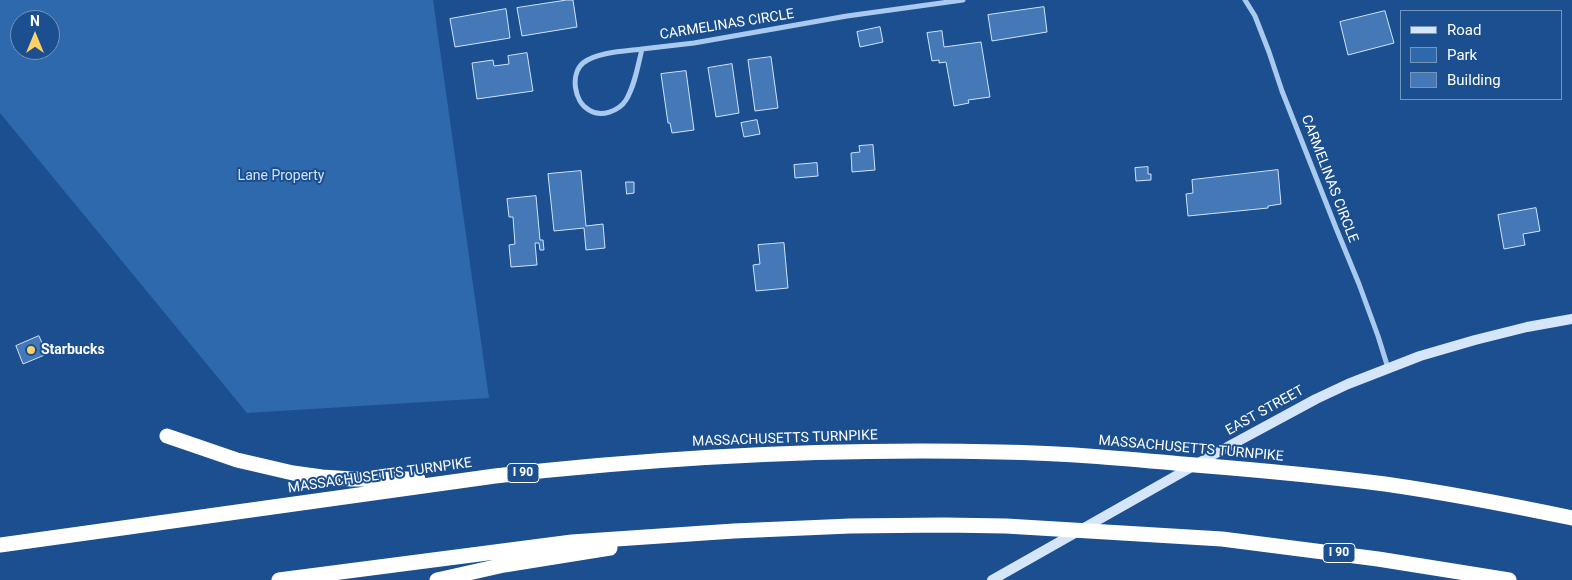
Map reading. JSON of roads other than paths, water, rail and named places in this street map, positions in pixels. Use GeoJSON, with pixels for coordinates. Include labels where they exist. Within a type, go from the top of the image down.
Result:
{"type":"FeatureCollection","features":[{"type":"Feature","properties":{"kind":"highway"},"geometry":{"type":"LineString","coordinates":[[167,436],[237,460],[322,478],[479,478]]}},
{"type":"Feature","properties":{"kind":"highway","name":"MASSACHUSETTS TURNPIKE"},"geometry":{"type":"LineString","coordinates":[[0,545],[479,478],[594,465],[704,457],[906,451],[1000,452],[1122,458],[1268,471],[1392,486],[1572,518]]}},
{"type":"Feature","properties":{"kind":"highway","name":"I 90"},"geometry":{"type":"LineString","coordinates":[[279,580],[572,542],[708,532],[850,526],[1006,526],[1222,539],[1316,550],[1509,580]]}},
{"type":"Feature","properties":{"kind":"highway"},"geometry":{"type":"LineString","coordinates":[[437,580],[472,571],[708,532]]}},
{"type":"Feature","properties":{"kind":"main road","name":"EAST STREET"},"geometry":{"type":"LineString","coordinates":[[992,580],[1316,399],[1388,368],[1430,353],[1500,333],[1572,319]]}},
{"type":"Feature","properties":{"kind":"street","name":"CARMELINAS CIRCLE"},"geometry":{"type":"LineString","coordinates":[[642,49],[631,90],[625,102],[614,111],[602,114],[589,110],[578,100],[576,76],[582,63],[592,58],[612,53],[642,49],[694,43],[838,18],[963,0]]}},
{"type":"Feature","properties":{"kind":"street","name":"CARMELINAS CIRCLE"},"geometry":{"type":"LineString","coordinates":[[1245,0],[1269,52],[1282,91],[1359,284],[1388,368]]}},
{"type":"Feature","properties":{"kind":"place","name":"Starbucks"},"geometry":{"type":"Point","coordinates":[31,350]}},
{"type":"Feature","properties":{"kind":"park label","name":"Lane Property"},"geometry":{"type":"Point","coordinates":[281,176]}}]}
